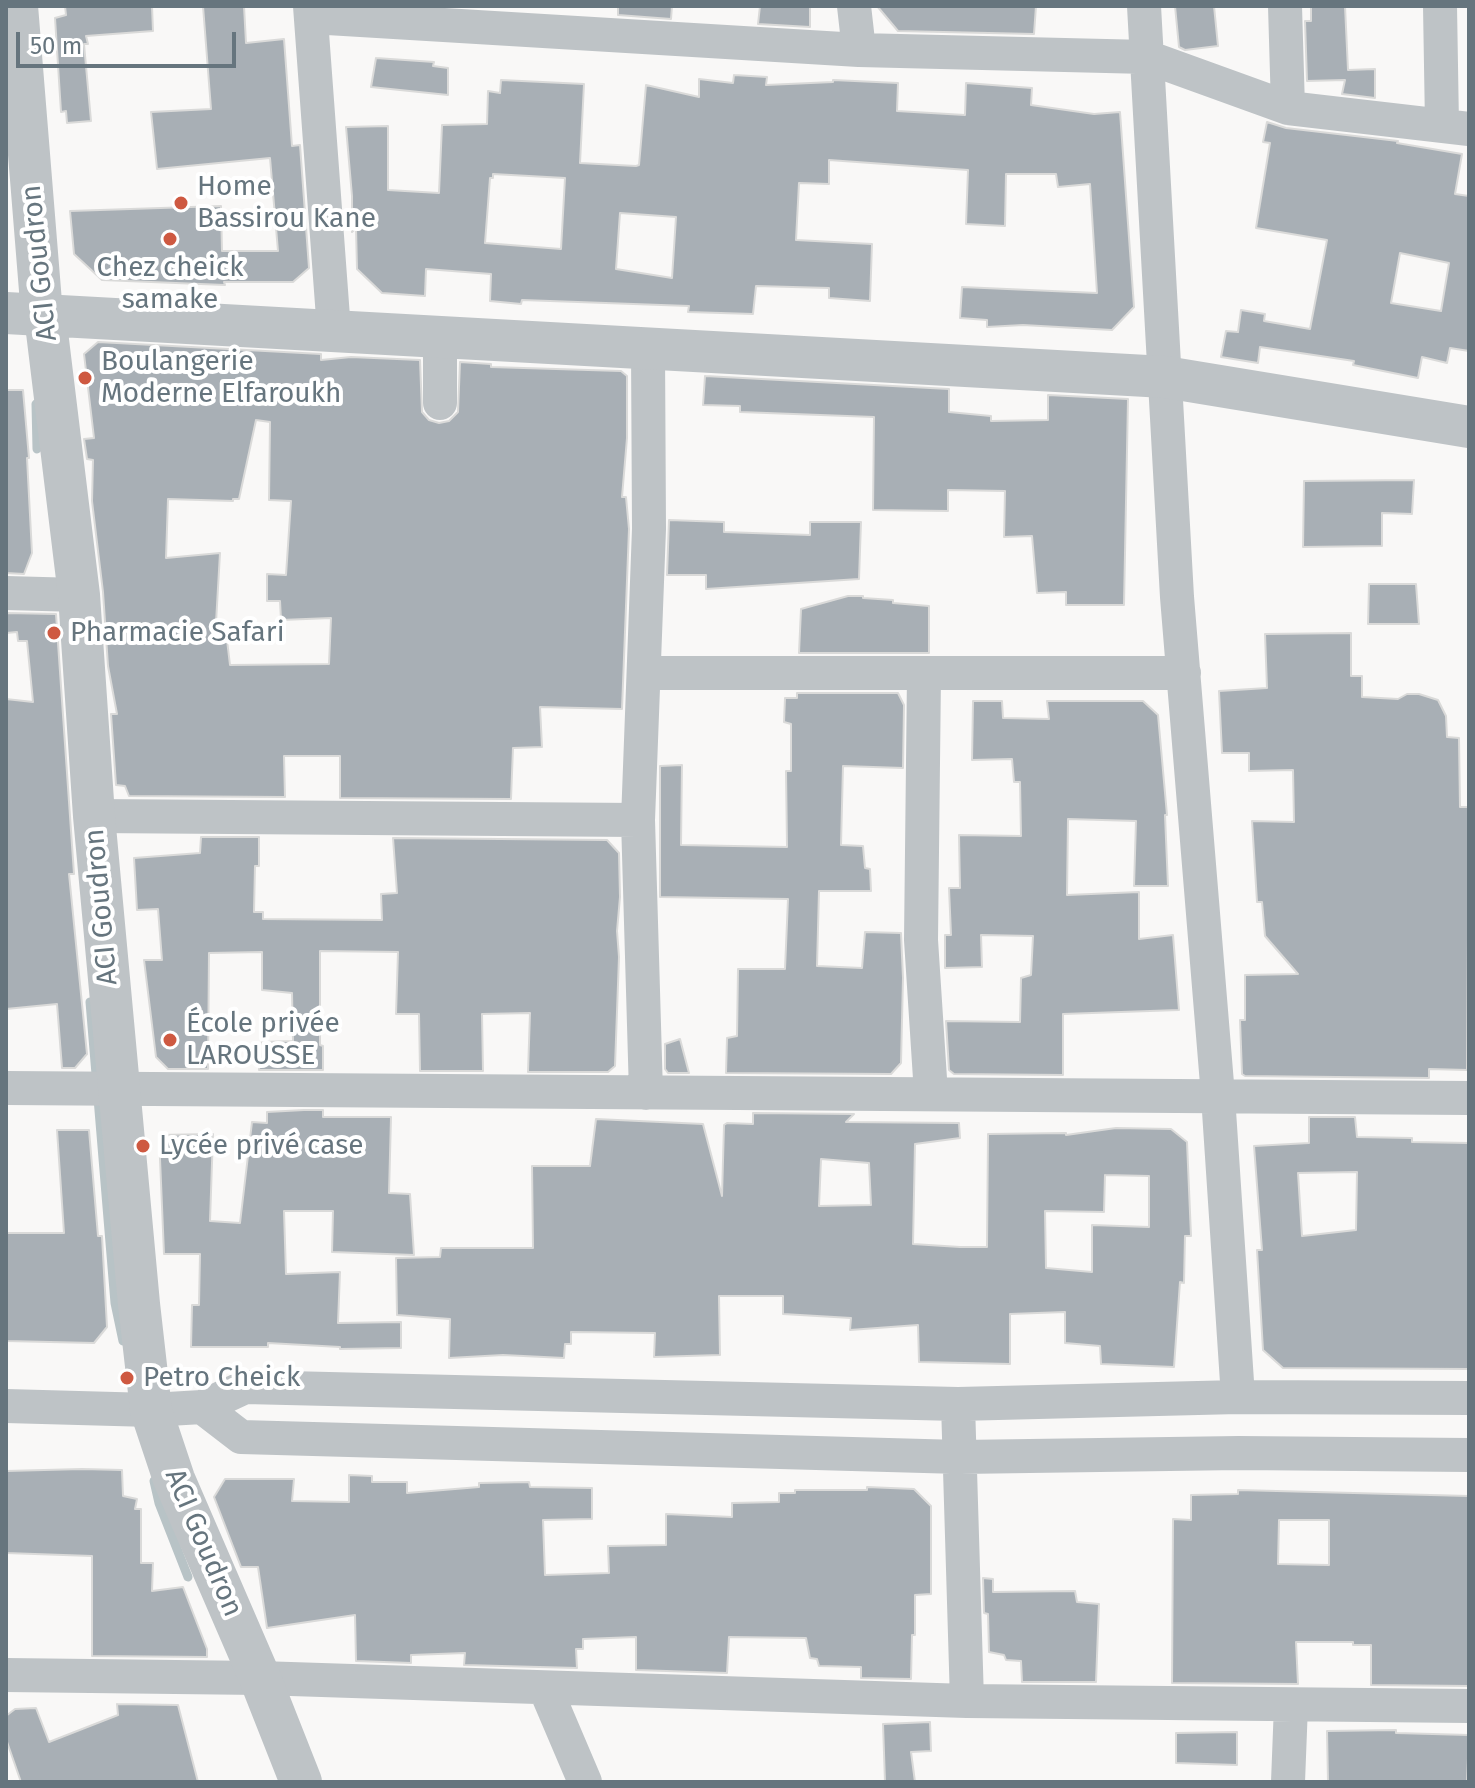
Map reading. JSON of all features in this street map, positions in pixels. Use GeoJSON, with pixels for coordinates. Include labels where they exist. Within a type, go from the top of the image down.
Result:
{"type":"FeatureCollection","features":[{"type":"Feature","properties":{"kind":"street","name":"ACI Goudron"},"geometry":{"type":"LineString","coordinates":[[17,6],[24,314],[47,332],[79,595],[94,816],[151,1410],[174,1479],[301,1782]]}},
{"type":"Feature","properties":{"kind":"street"},"geometry":{"type":"LineString","coordinates":[[854,6],[859,50]]}},
{"type":"Feature","properties":{"kind":"street"},"geometry":{"type":"LineString","coordinates":[[1144,6],[1184,673],[1218,1096],[1238,1397]]}},
{"type":"Feature","properties":{"kind":"street"},"geometry":{"type":"LineString","coordinates":[[1285,6],[1288,108]]}},
{"type":"Feature","properties":{"kind":"street"},"geometry":{"type":"LineString","coordinates":[[334,331],[310,12],[859,50],[1147,57],[1288,108],[1456,127],[1440,6]]}},
{"type":"Feature","properties":{"kind":"street"},"geometry":{"type":"LineString","coordinates":[[24,314],[1165,377],[1469,427]]}},
{"type":"Feature","properties":{"kind":"street"},"geometry":{"type":"LineString","coordinates":[[440,338],[440,403]]}},
{"type":"Feature","properties":{"kind":"street"},"geometry":{"type":"LineString","coordinates":[[646,1093],[638,820],[649,529],[648,349]]}},
{"type":"Feature","properties":{"kind":"street"},"geometry":{"type":"LineString","coordinates":[[6,593],[79,595]]}},
{"type":"Feature","properties":{"kind":"street"},"geometry":{"type":"LineString","coordinates":[[644,673],[1184,673]]}},
{"type":"Feature","properties":{"kind":"street"},"geometry":{"type":"LineString","coordinates":[[924,674],[921,940],[931,1094]]}},
{"type":"Feature","properties":{"kind":"street"},"geometry":{"type":"LineString","coordinates":[[94,816],[638,820]]}},
{"type":"Feature","properties":{"kind":"street"},"geometry":{"type":"LineString","coordinates":[[6,1088],[1469,1098]]}},
{"type":"Feature","properties":{"kind":"street"},"geometry":{"type":"LineString","coordinates":[[6,1406],[151,1410],[202,1407],[245,1387],[958,1404],[1238,1397],[1469,1398]]}},
{"type":"Feature","properties":{"kind":"street"},"geometry":{"type":"LineString","coordinates":[[958,1404],[967,1701]]}},
{"type":"Feature","properties":{"kind":"street"},"geometry":{"type":"LineString","coordinates":[[202,1407],[241,1437],[960,1457],[1239,1453],[1469,1455]]}},
{"type":"Feature","properties":{"kind":"street"},"geometry":{"type":"LineString","coordinates":[[6,1675],[260,1678],[967,1701],[1469,1706]]}},
{"type":"Feature","properties":{"kind":"street"},"geometry":{"type":"LineString","coordinates":[[545,1688],[585,1782]]}},
{"type":"Feature","properties":{"kind":"street"},"geometry":{"type":"LineString","coordinates":[[1288,1782],[1291,1705]]}},
{"type":"Feature","properties":{"kind":"building"},"geometry":{"type":"Polygon","coordinates":[[[65,6],[152,6],[153,31],[86,36],[88,44],[84,44],[91,121],[67,123],[66,111],[61,112],[55,18],[66,15],[65,6]]]}},
{"type":"Feature","properties":{"kind":"building"},"geometry":{"type":"Polygon","coordinates":[[[203,6],[244,6],[246,43],[284,39],[292,146],[300,145],[309,268],[293,282],[224,282],[225,285],[102,280],[74,254],[70,211],[221,206],[222,251],[278,251],[270,158],[157,169],[151,112],[211,109],[203,6]]]}},
{"type":"Feature","properties":{"kind":"building"},"geometry":{"type":"Polygon","coordinates":[[[618,6],[672,6],[671,19],[618,15],[618,6]]]}},
{"type":"Feature","properties":{"kind":"building"},"geometry":{"type":"Polygon","coordinates":[[[760,6],[810,6],[810,27],[758,24],[760,6]]]}},
{"type":"Feature","properties":{"kind":"building"},"geometry":{"type":"Polygon","coordinates":[[[877,6],[1036,6],[1034,34],[898,31],[877,6]]]}},
{"type":"Feature","properties":{"kind":"building"},"geometry":{"type":"Polygon","coordinates":[[[1175,6],[1214,6],[1218,46],[1185,50],[1179,47],[1175,6]]]}},
{"type":"Feature","properties":{"kind":"building"},"geometry":{"type":"Polygon","coordinates":[[[1311,6],[1345,6],[1348,70],[1375,69],[1375,98],[1342,94],[1345,80],[1307,81],[1305,21],[1311,21],[1311,6]]]}},
{"type":"Feature","properties":{"kind":"building"},"geometry":{"type":"Polygon","coordinates":[[[376,58],[434,62],[433,66],[448,68],[448,95],[371,87],[376,58]]]}},
{"type":"Feature","properties":{"kind":"building"},"geometry":{"type":"Polygon","coordinates":[[[734,75],[767,77],[766,85],[833,80],[898,83],[897,111],[965,115],[966,83],[1032,88],[1031,105],[1094,114],[1120,112],[1134,307],[1112,330],[1023,325],[987,327],[987,320],[960,318],[962,287],[1097,293],[1090,184],[1058,187],[1056,174],[1006,174],[1005,226],[966,224],[968,170],[829,160],[829,184],[799,183],[796,240],[872,244],[870,301],[829,298],[829,288],[756,286],[753,314],[688,312],[689,306],[522,300],[521,304],[490,301],[491,274],[426,269],[425,296],[382,293],[357,269],[346,127],[388,126],[388,190],[439,193],[442,125],[487,124],[488,91],[500,93],[501,80],[584,84],[580,163],[636,166],[639,165],[646,85],[699,97],[699,79],[733,83],[734,75]],[[493,174],[490,178],[485,243],[561,249],[565,178],[493,174]],[[620,213],[616,269],[672,278],[676,217],[620,213]]]}},
{"type":"Feature","properties":{"kind":"building"},"geometry":{"type":"Polygon","coordinates":[[[1267,122],[1286,128],[1398,141],[1462,154],[1455,194],[1469,196],[1469,351],[1450,348],[1447,363],[1422,357],[1418,378],[1353,365],[1354,361],[1260,347],[1258,363],[1221,357],[1226,331],[1238,332],[1241,310],[1265,314],[1264,321],[1310,329],[1327,240],[1256,228],[1270,143],[1263,142],[1267,122]],[[1400,253],[1391,303],[1441,311],[1449,263],[1400,253]]]}},
{"type":"Feature","properties":{"kind":"building"},"geometry":{"type":"Polygon","coordinates":[[[98,342],[321,354],[321,360],[351,357],[420,360],[422,412],[429,420],[439,423],[449,421],[458,412],[460,362],[491,364],[491,367],[621,371],[627,376],[627,438],[622,497],[626,497],[629,529],[622,709],[540,707],[542,747],[513,748],[511,799],[340,798],[340,756],[284,756],[285,797],[129,796],[125,786],[116,785],[111,714],[117,714],[108,666],[92,501],[93,460],[87,459],[84,439],[94,438],[84,354],[98,342]],[[256,420],[239,499],[168,499],[166,558],[220,553],[215,640],[227,640],[230,665],[329,664],[331,618],[281,620],[280,601],[267,601],[267,574],[286,575],[291,501],[269,500],[270,422],[256,420]]]}},
{"type":"Feature","properties":{"kind":"building"},"geometry":{"type":"Polygon","coordinates":[[[705,376],[949,389],[949,412],[991,416],[991,421],[1048,420],[1048,395],[1128,399],[1124,605],[1066,605],[1066,592],[1037,593],[1032,536],[1004,537],[1005,491],[948,490],[948,511],[873,510],[874,417],[740,412],[740,406],[703,405],[705,376]]]}},
{"type":"Feature","properties":{"kind":"building"},"geometry":{"type":"Polygon","coordinates":[[[6,390],[23,390],[32,553],[24,574],[6,573],[6,390]]]}},
{"type":"Feature","properties":{"kind":"building"},"geometry":{"type":"Polygon","coordinates":[[[1414,480],[1412,514],[1382,513],[1382,546],[1303,547],[1304,481],[1414,480]]]}},
{"type":"Feature","properties":{"kind":"building"},"geometry":{"type":"Polygon","coordinates":[[[669,520],[724,522],[724,532],[810,535],[810,522],[861,522],[859,579],[706,589],[706,575],[667,575],[669,520]]]}},
{"type":"Feature","properties":{"kind":"building"},"geometry":{"type":"Polygon","coordinates":[[[1369,584],[1416,584],[1419,624],[1368,624],[1369,584]]]}},
{"type":"Feature","properties":{"kind":"building"},"geometry":{"type":"Polygon","coordinates":[[[848,596],[929,606],[929,653],[799,653],[801,609],[848,596]]]}},
{"type":"Feature","properties":{"kind":"building"},"geometry":{"type":"Polygon","coordinates":[[[6,613],[56,614],[74,874],[69,874],[87,1054],[75,1068],[62,1068],[57,1004],[6,1009],[6,699],[33,702],[27,641],[18,641],[17,632],[6,633],[6,613]]]}},
{"type":"Feature","properties":{"kind":"building"},"geometry":{"type":"Polygon","coordinates":[[[1351,633],[1351,676],[1362,676],[1362,697],[1398,699],[1407,694],[1419,694],[1438,700],[1446,716],[1447,737],[1459,738],[1460,807],[1469,807],[1467,1070],[1429,1069],[1429,1078],[1245,1076],[1242,1074],[1240,1020],[1245,1020],[1245,975],[1298,974],[1265,936],[1262,902],[1257,902],[1252,821],[1294,822],[1293,770],[1249,771],[1249,753],[1222,753],[1219,691],[1267,688],[1265,634],[1351,633]]]}},
{"type":"Feature","properties":{"kind":"building"},"geometry":{"type":"Polygon","coordinates":[[[797,693],[898,693],[904,705],[903,768],[843,766],[841,845],[863,846],[865,868],[870,869],[871,891],[819,891],[817,966],[862,968],[865,932],[901,933],[901,1063],[891,1074],[726,1073],[727,1038],[737,1036],[738,969],[785,969],[788,899],[660,897],[660,766],[682,765],[681,845],[787,847],[786,771],[791,771],[791,724],[784,722],[785,698],[797,698],[797,693]]]}},
{"type":"Feature","properties":{"kind":"building"},"geometry":{"type":"Polygon","coordinates":[[[973,701],[1002,701],[1003,718],[1049,719],[1047,701],[1143,701],[1158,715],[1167,815],[1168,886],[1134,886],[1136,821],[1068,819],[1067,895],[1139,892],[1139,939],[1173,935],[1179,1010],[1063,1014],[1063,1075],[954,1074],[949,1070],[946,1021],[1020,1022],[1021,978],[1031,975],[1033,936],[981,935],[982,967],[945,968],[945,935],[951,935],[949,888],[960,888],[959,835],[1021,836],[1020,782],[1014,782],[1012,759],[972,760],[973,701]]]}},
{"type":"Feature","properties":{"kind":"building"},"geometry":{"type":"Polygon","coordinates":[[[201,837],[259,837],[254,912],[263,912],[263,919],[382,920],[381,894],[397,893],[393,838],[607,840],[619,853],[615,1066],[608,1072],[528,1072],[530,1013],[482,1014],[483,1071],[420,1071],[419,1014],[396,1014],[398,952],[320,951],[323,1070],[259,1070],[262,1042],[293,1041],[292,993],[262,990],[262,952],[209,953],[208,1069],[168,1069],[156,1057],[144,960],[162,960],[158,909],[137,910],[134,858],[200,853],[201,837]]]}},
{"type":"Feature","properties":{"kind":"building"},"geometry":{"type":"Polygon","coordinates":[[[680,1039],[689,1073],[668,1073],[665,1069],[665,1044],[680,1039]]]}},
{"type":"Feature","properties":{"kind":"building"},"geometry":{"type":"Polygon","coordinates":[[[323,1110],[323,1117],[391,1117],[389,1193],[410,1194],[414,1255],[332,1252],[333,1211],[284,1211],[286,1274],[340,1272],[338,1323],[401,1322],[401,1348],[340,1349],[268,1343],[268,1347],[191,1347],[192,1305],[199,1305],[200,1254],[164,1254],[159,1135],[213,1134],[210,1221],[240,1223],[252,1122],[267,1123],[267,1112],[323,1110]]]}},
{"type":"Feature","properties":{"kind":"building"},"geometry":{"type":"Polygon","coordinates":[[[753,1113],[854,1114],[846,1122],[959,1123],[960,1138],[915,1144],[913,1244],[960,1247],[987,1247],[988,1134],[1066,1135],[1116,1128],[1171,1129],[1187,1142],[1191,1236],[1185,1236],[1184,1283],[1180,1282],[1174,1367],[1101,1364],[1100,1346],[1065,1343],[1065,1312],[1010,1314],[1010,1364],[919,1362],[918,1325],[850,1330],[851,1318],[783,1314],[783,1296],[719,1296],[720,1355],[654,1357],[655,1333],[571,1332],[571,1344],[565,1344],[564,1358],[503,1355],[449,1358],[450,1319],[397,1315],[396,1258],[440,1257],[441,1248],[533,1248],[532,1166],[590,1166],[596,1119],[703,1124],[722,1196],[724,1125],[753,1124],[753,1113]],[[821,1159],[819,1206],[871,1205],[869,1163],[821,1159]],[[1105,1175],[1104,1212],[1045,1211],[1046,1268],[1092,1272],[1092,1225],[1149,1227],[1149,1176],[1105,1175]]]}},
{"type":"Feature","properties":{"kind":"building"},"geometry":{"type":"Polygon","coordinates":[[[1309,1117],[1355,1117],[1357,1137],[1469,1143],[1469,1369],[1283,1368],[1263,1350],[1257,1250],[1262,1250],[1254,1146],[1309,1143],[1309,1117]],[[1357,1172],[1298,1173],[1302,1236],[1356,1230],[1357,1172]]]}},
{"type":"Feature","properties":{"kind":"building"},"geometry":{"type":"Polygon","coordinates":[[[57,1130],[89,1130],[98,1236],[102,1236],[107,1327],[94,1343],[6,1341],[6,1233],[64,1233],[57,1130]]]}},
{"type":"Feature","properties":{"kind":"building"},"geometry":{"type":"Polygon","coordinates":[[[122,1470],[123,1496],[137,1499],[135,1509],[141,1509],[141,1563],[153,1563],[152,1591],[183,1587],[207,1649],[207,1657],[92,1656],[92,1556],[6,1553],[6,1471],[122,1470]]]}},
{"type":"Feature","properties":{"kind":"building"},"geometry":{"type":"Polygon","coordinates":[[[349,1475],[372,1476],[372,1482],[407,1482],[407,1493],[479,1487],[479,1483],[529,1482],[530,1487],[592,1488],[592,1519],[543,1520],[545,1575],[609,1573],[608,1546],[666,1545],[666,1514],[732,1517],[732,1503],[779,1502],[779,1493],[795,1493],[795,1490],[914,1489],[931,1506],[931,1594],[915,1595],[911,1679],[861,1678],[861,1667],[819,1666],[817,1659],[810,1658],[806,1638],[729,1637],[727,1673],[636,1670],[636,1637],[583,1639],[583,1649],[576,1649],[577,1668],[464,1665],[465,1653],[411,1655],[411,1663],[356,1661],[355,1615],[267,1628],[258,1567],[241,1567],[214,1497],[225,1479],[294,1479],[292,1501],[349,1502],[349,1475]]]}},
{"type":"Feature","properties":{"kind":"building"},"geometry":{"type":"Polygon","coordinates":[[[1238,1490],[1469,1496],[1469,1686],[1371,1685],[1371,1645],[1353,1645],[1353,1642],[1296,1642],[1298,1684],[1172,1683],[1173,1519],[1191,1520],[1191,1495],[1238,1494],[1238,1490]],[[1279,1520],[1278,1564],[1329,1565],[1329,1520],[1279,1520]]]}},
{"type":"Feature","properties":{"kind":"building"},"geometry":{"type":"Polygon","coordinates":[[[983,1578],[993,1579],[993,1592],[1075,1591],[1077,1602],[1099,1604],[1096,1682],[1022,1682],[1021,1661],[1006,1660],[1004,1655],[989,1652],[983,1578]]]}},
{"type":"Feature","properties":{"kind":"building"},"geometry":{"type":"Polygon","coordinates":[[[117,1704],[178,1705],[198,1782],[21,1782],[6,1739],[6,1716],[15,1709],[36,1708],[49,1742],[118,1715],[117,1704]]]}},
{"type":"Feature","properties":{"kind":"building"},"geometry":{"type":"Polygon","coordinates":[[[930,1722],[931,1751],[911,1752],[915,1782],[885,1782],[883,1724],[930,1722]]]}},
{"type":"Feature","properties":{"kind":"building"},"geometry":{"type":"Polygon","coordinates":[[[1396,1730],[1396,1733],[1469,1735],[1467,1782],[1328,1782],[1327,1731],[1396,1730]]]}},
{"type":"Feature","properties":{"kind":"building"},"geometry":{"type":"Polygon","coordinates":[[[1237,1732],[1237,1765],[1176,1763],[1176,1733],[1237,1732]]]}},
{"type":"Feature","properties":{"kind":"waterway"},"geometry":{"type":"LineString","coordinates":[[36,404],[37,449]]}},
{"type":"Feature","properties":{"kind":"waterway"},"geometry":{"type":"LineString","coordinates":[[90,1002],[115,1303],[123,1341]]}},
{"type":"Feature","properties":{"kind":"waterway"},"geometry":{"type":"LineString","coordinates":[[154,1481],[159,1503],[188,1577]]}},
{"type":"Feature","properties":{"kind":"place","name":"Home Bassirou Kane"},"geometry":{"type":"Point","coordinates":[181,203]}},
{"type":"Feature","properties":{"kind":"place","name":"Chez cheick samake"},"geometry":{"type":"Point","coordinates":[170,239]}},
{"type":"Feature","properties":{"kind":"place","name":"Boulangerie Moderne Elfaroukh"},"geometry":{"type":"Point","coordinates":[85,378]}},
{"type":"Feature","properties":{"kind":"place","name":"Pharmacie Safari"},"geometry":{"type":"Point","coordinates":[54,633]}},
{"type":"Feature","properties":{"kind":"place","name":"École privée LAROUSSE"},"geometry":{"type":"Point","coordinates":[170,1040]}},
{"type":"Feature","properties":{"kind":"place","name":"Lycée privé case"},"geometry":{"type":"Point","coordinates":[143,1146]}},
{"type":"Feature","properties":{"kind":"place","name":"Petro Cheick"},"geometry":{"type":"Point","coordinates":[127,1378]}}]}
